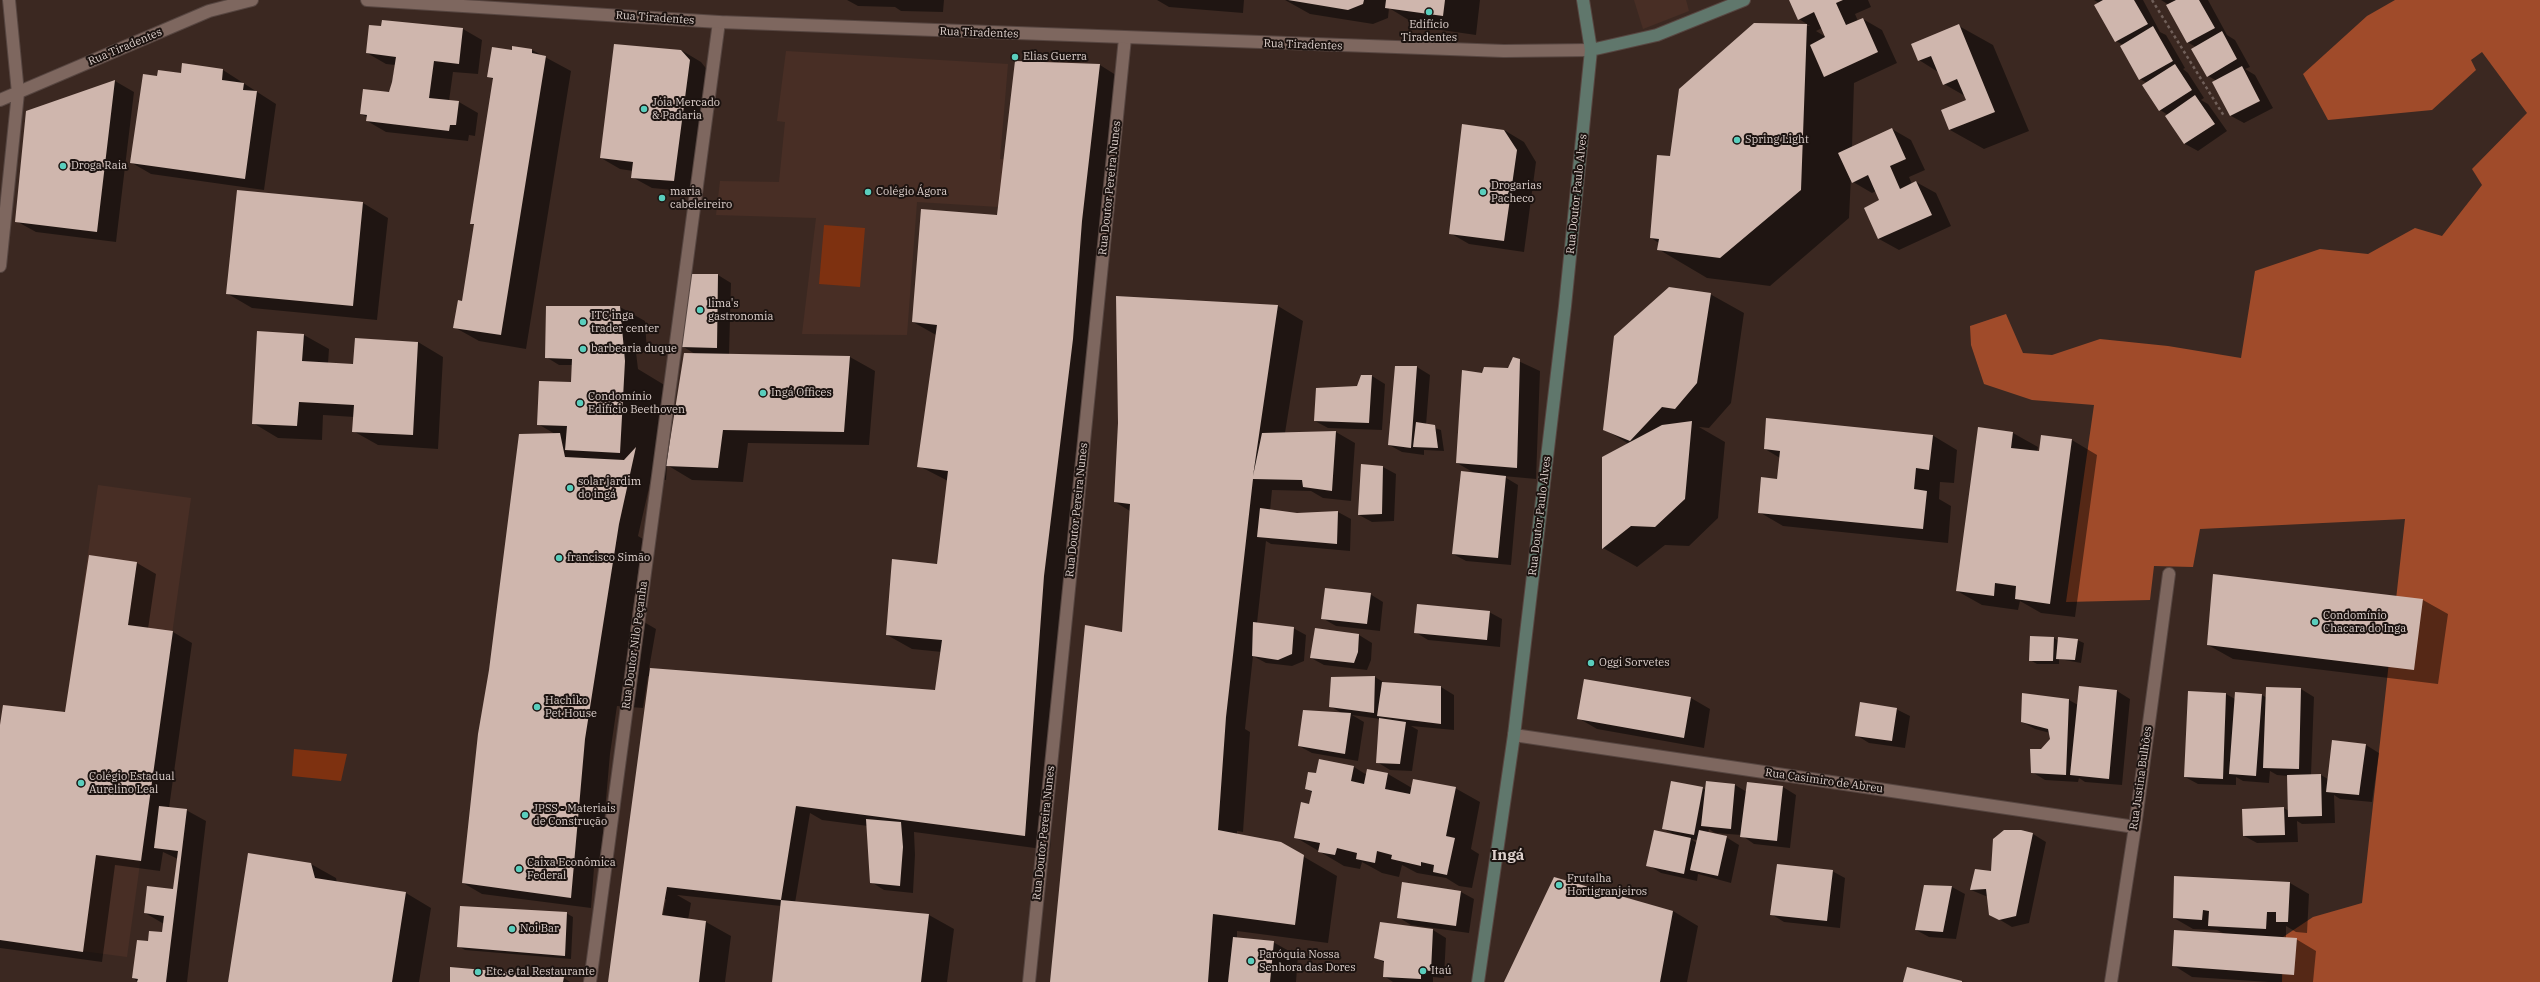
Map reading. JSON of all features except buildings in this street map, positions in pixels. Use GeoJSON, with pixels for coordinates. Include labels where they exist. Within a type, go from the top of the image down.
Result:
{"type":"FeatureCollection","features":[{"type":"Feature","properties":{"kind":"main road","name":"Rua Doutor Paulo Alves"},"geometry":{"type":"LineString","coordinates":[[1478,982],[1514,735],[1565,306],[1592,50],[1583,0]]}},
{"type":"Feature","properties":{"kind":"main road"},"geometry":{"type":"LineString","coordinates":[[1592,50],[1657,35],[1744,0]]}},
{"type":"Feature","properties":{"kind":"street"},"geometry":{"type":"LineString","coordinates":[[0,266],[18,93],[9,0]]}},
{"type":"Feature","properties":{"kind":"street","name":"Rua Tiradentes"},"geometry":{"type":"LineString","coordinates":[[0,100],[210,11],[252,0]]}},
{"type":"Feature","properties":{"kind":"street","name":"Rua Tiradentes"},"geometry":{"type":"LineString","coordinates":[[367,0],[719,22],[1504,51],[1592,50]]}},
{"type":"Feature","properties":{"kind":"street","name":"Rua Doutor Nilo Peçanha"},"geometry":{"type":"LineString","coordinates":[[590,982],[719,22]]}},
{"type":"Feature","properties":{"kind":"street","name":"Rua Doutor Pereira Nunes"},"geometry":{"type":"LineString","coordinates":[[1029,982],[1125,38]]}},
{"type":"Feature","properties":{"kind":"street","name":"Rua Justina Bulhões"},"geometry":{"type":"LineString","coordinates":[[2111,982],[2135,827],[2169,574]]}},
{"type":"Feature","properties":{"kind":"street","name":"Rua Casimiro de Abreu"},"geometry":{"type":"LineString","coordinates":[[1514,735],[2135,827]]}},
{"type":"Feature","properties":{"kind":"path"},"geometry":{"type":"LineString","coordinates":[[2152,0],[2224,116]]}},
{"type":"Feature","properties":{"kind":"shaded area"},"geometry":{"type":"Polygon","coordinates":[[[1634,0],[1686,0],[1689,11],[1643,29],[1634,0]]]}},
{"type":"Feature","properties":{"kind":"shaded area"},"geometry":{"type":"Polygon","coordinates":[[[2395,0],[2540,0],[2540,982],[2282,982],[2283,937],[2313,917],[2362,903],[2405,519],[2200,529],[2193,567],[2154,566],[2150,600],[2066,602],[2094,405],[2032,400],[1984,384],[1971,345],[1970,326],[2006,314],[2023,353],[2052,355],[2100,339],[2168,346],[2241,358],[2255,271],[2320,249],[2368,254],[2415,228],[2442,236],[2482,185],[2472,169],[2527,113],[2482,52],[2471,60],[2476,70],[2432,110],[2328,120],[2303,74],[2367,16],[2395,0]]]}},
{"type":"Feature","properties":{"kind":"shaded area","name":"Colégio Ágora"},"geometry":{"type":"Polygon","coordinates":[[[786,51],[1008,64],[1000,159],[1020,161],[1016,208],[917,202],[907,335],[802,334],[816,218],[716,215],[720,181],[779,182],[785,122],[777,121],[786,51]]]}},
{"type":"Feature","properties":{"kind":"shaded area"},"geometry":{"type":"Polygon","coordinates":[[[824,225],[865,228],[860,287],[819,284],[824,225]]]}},
{"type":"Feature","properties":{"kind":"shaded area"},"geometry":{"type":"Polygon","coordinates":[[[98,485],[191,498],[127,957],[0,940],[0,725],[3,705],[65,712],[98,485]]]}},
{"type":"Feature","properties":{"kind":"shaded area"},"geometry":{"type":"Polygon","coordinates":[[[294,749],[347,754],[341,781],[292,776],[294,749]]]}},
{"type":"Feature","properties":{"kind":"place","name":"Edifício Tiradentes"},"geometry":{"type":"Point","coordinates":[1429,12]}},
{"type":"Feature","properties":{"kind":"place","name":"Elias Guerra"},"geometry":{"type":"Point","coordinates":[1015,57]}},
{"type":"Feature","properties":{"kind":"place","name":"Jóia Mercado & Padaria"},"geometry":{"type":"Point","coordinates":[644,109]}},
{"type":"Feature","properties":{"kind":"place","name":"Spring Light"},"geometry":{"type":"Point","coordinates":[1737,140]}},
{"type":"Feature","properties":{"kind":"place","name":"Droga Raia"},"geometry":{"type":"Point","coordinates":[63,166]}},
{"type":"Feature","properties":{"kind":"place","name":"Colégio Ágora"},"geometry":{"type":"Point","coordinates":[868,192]}},
{"type":"Feature","properties":{"kind":"place","name":"Drogarias Pacheco"},"geometry":{"type":"Point","coordinates":[1483,192]}},
{"type":"Feature","properties":{"kind":"place","name":"maria cabeleireiro"},"geometry":{"type":"Point","coordinates":[662,198]}},
{"type":"Feature","properties":{"kind":"place","name":"lima's gastronomia"},"geometry":{"type":"Point","coordinates":[700,310]}},
{"type":"Feature","properties":{"kind":"place","name":"ITC inga trader center"},"geometry":{"type":"Point","coordinates":[583,322]}},
{"type":"Feature","properties":{"kind":"place","name":"barbearia duque"},"geometry":{"type":"Point","coordinates":[583,349]}},
{"type":"Feature","properties":{"kind":"place","name":"Ingá Offices"},"geometry":{"type":"Point","coordinates":[763,393]}},
{"type":"Feature","properties":{"kind":"place","name":"Condomínio Edifício Beethoven"},"geometry":{"type":"Point","coordinates":[580,403]}},
{"type":"Feature","properties":{"kind":"place","name":"solar jardim do ingá"},"geometry":{"type":"Point","coordinates":[570,488]}},
{"type":"Feature","properties":{"kind":"place","name":"francisco Simão"},"geometry":{"type":"Point","coordinates":[559,558]}},
{"type":"Feature","properties":{"kind":"place","name":"Condomínio Chacara do Inga"},"geometry":{"type":"Point","coordinates":[2315,622]}},
{"type":"Feature","properties":{"kind":"place","name":"Oggi Sorvetes"},"geometry":{"type":"Point","coordinates":[1591,663]}},
{"type":"Feature","properties":{"kind":"place","name":"Hachiko Pet House"},"geometry":{"type":"Point","coordinates":[537,707]}},
{"type":"Feature","properties":{"kind":"place","name":"Colégio Estadual Aurelino Leal"},"geometry":{"type":"Point","coordinates":[81,783]}},
{"type":"Feature","properties":{"kind":"place","name":"JPSS - Materiais de Construção"},"geometry":{"type":"Point","coordinates":[525,815]}},
{"type":"Feature","properties":{"kind":"place","name":"Caixa Econômica Federal"},"geometry":{"type":"Point","coordinates":[519,869]}},
{"type":"Feature","properties":{"kind":"place","name":"Frutalha Hortigranjeiros"},"geometry":{"type":"Point","coordinates":[1559,885]}},
{"type":"Feature","properties":{"kind":"place","name":"Noi Bar"},"geometry":{"type":"Point","coordinates":[512,929]}},
{"type":"Feature","properties":{"kind":"place","name":"Paróquia Nossa Senhora das Dores"},"geometry":{"type":"Point","coordinates":[1251,961]}},
{"type":"Feature","properties":{"kind":"place","name":"Itaú"},"geometry":{"type":"Point","coordinates":[1423,971]}},
{"type":"Feature","properties":{"kind":"place","name":"Etc. e tal Restaurante"},"geometry":{"type":"Point","coordinates":[478,972]}},
{"type":"Feature","properties":{"kind":"district","name":"Ingá"},"geometry":{"type":"Point","coordinates":[1508,856]}}]}
